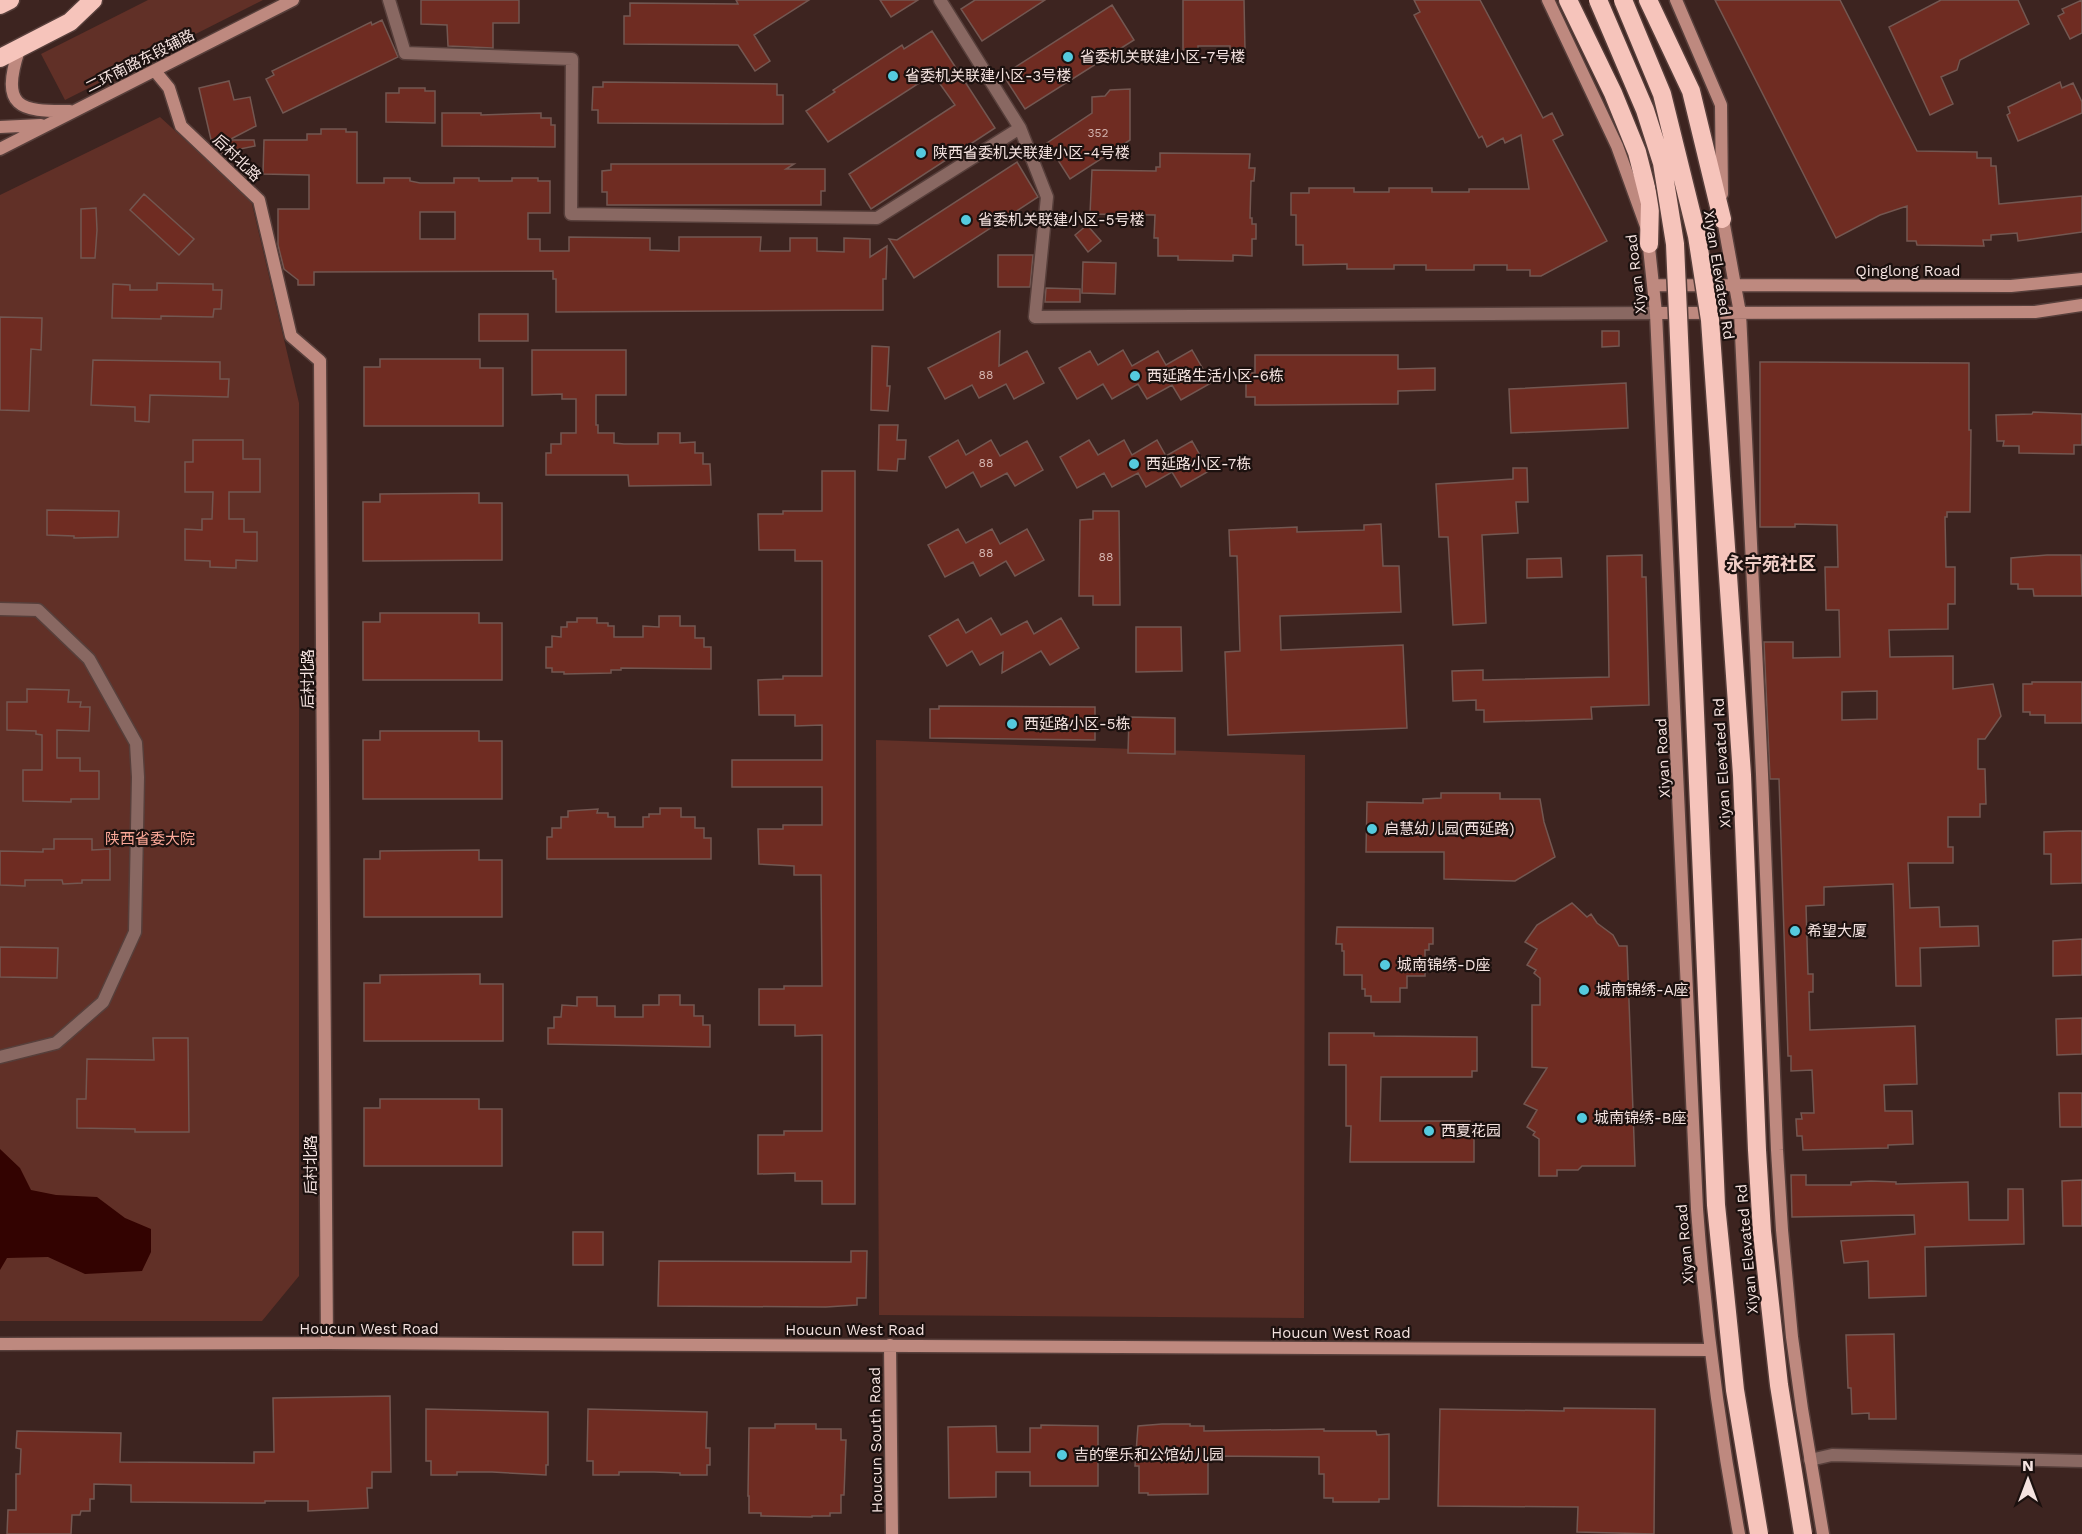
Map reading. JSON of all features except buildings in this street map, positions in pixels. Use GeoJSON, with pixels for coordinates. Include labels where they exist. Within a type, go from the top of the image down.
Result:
{"type":"FeatureCollection","features":[{"type":"Feature","properties":{"kind":"highway"},"geometry":{"type":"LineString","coordinates":[[0,45],[90,0]]}},
{"type":"Feature","properties":{"kind":"highway"},"geometry":{"type":"LineString","coordinates":[[0,58],[70,22],[90,0]]}},
{"type":"Feature","properties":{"kind":"highway"},"geometry":{"type":"LineString","coordinates":[[1568,0],[1613,93],[1637,152],[1650,202],[1649,244]]}},
{"type":"Feature","properties":{"kind":"highway","name":"Xiyan Elevated Rd"},"geometry":{"type":"LineString","coordinates":[[1598,0],[1645,110],[1662,163],[1675,244],[1716,1194],[1734,1380],[1759,1534]]}},
{"type":"Feature","properties":{"kind":"highway","name":"Xiyan Elevated Rd"},"geometry":{"type":"LineString","coordinates":[[1623,0],[1662,94],[1697,236],[1710,320],[1742,775],[1762,1232],[1780,1396],[1803,1534]]}},
{"type":"Feature","properties":{"kind":"highway"},"geometry":{"type":"LineString","coordinates":[[1648,0],[1691,91],[1722,219]]}},
{"type":"Feature","properties":{"kind":"highway"},"geometry":{"type":"LineString","coordinates":[[0,73],[21,49]]}},
{"type":"Feature","properties":{"kind":"street","name":"二环南路东段辅路"},"geometry":{"type":"LineString","coordinates":[[0,149],[293,0]]}},
{"type":"Feature","properties":{"kind":"street"},"geometry":{"type":"LineString","coordinates":[[389,0],[405,53],[572,59],[571,214],[876,218],[1020,128]]}},
{"type":"Feature","properties":{"kind":"street"},"geometry":{"type":"LineString","coordinates":[[940,0],[1020,128],[1047,197],[1035,317],[2036,312],[2082,305]]}},
{"type":"Feature","properties":{"kind":"street","name":"Xiyan Road"},"geometry":{"type":"LineString","coordinates":[[1548,0],[1617,146],[1647,229],[1649,244],[1656,313],[1679,777],[1695,1177],[1710,1350],[1722,1439],[1739,1534]]}},
{"type":"Feature","properties":{"kind":"street"},"geometry":{"type":"LineString","coordinates":[[1676,0],[1720,105],[1722,219],[1740,313],[1778,1172],[1792,1337],[1823,1534]]}},
{"type":"Feature","properties":{"kind":"street"},"geometry":{"type":"LineString","coordinates":[[21,49],[8,87],[13,101],[19,105],[47,111],[74,111]]}},
{"type":"Feature","properties":{"kind":"street","name":"后村北路"},"geometry":{"type":"LineString","coordinates":[[155,71],[169,88],[181,126],[259,200],[291,336],[320,361],[327,1343]]}},
{"type":"Feature","properties":{"kind":"street"},"geometry":{"type":"LineString","coordinates":[[0,127],[45,125]]}},
{"type":"Feature","properties":{"kind":"street","name":"Qinglong Road"},"geometry":{"type":"LineString","coordinates":[[1653,285],[2011,286],[2082,279]]}},
{"type":"Feature","properties":{"kind":"street"},"geometry":{"type":"LineString","coordinates":[[0,609],[38,610],[89,659],[136,743],[138,777],[135,932],[103,1002],[56,1044],[0,1057]]}},
{"type":"Feature","properties":{"kind":"street","name":"Houcun West Road"},"geometry":{"type":"LineString","coordinates":[[0,1344],[327,1343],[1710,1350]]}},
{"type":"Feature","properties":{"kind":"street","name":"Houcun South Road"},"geometry":{"type":"LineString","coordinates":[[890,1345],[892,1534]]}},
{"type":"Feature","properties":{"kind":"street"},"geometry":{"type":"LineString","coordinates":[[1810,1460],[1832,1455],[2082,1461]]}},
{"type":"Feature","properties":{"kind":"green space"},"geometry":{"type":"Polygon","coordinates":[[[148,0],[263,0],[65,100],[41,54],[148,0]]]}},
{"type":"Feature","properties":{"kind":"green space","name":"陕西省委大院"},"geometry":{"type":"Polygon","coordinates":[[[160,117],[251,200],[299,403],[299,1276],[262,1321],[0,1321],[0,195],[160,117]]]}},
{"type":"Feature","properties":{"kind":"green space"},"geometry":{"type":"Polygon","coordinates":[[[876,740],[1305,755],[1304,1318],[879,1315],[876,740]]]}},
{"type":"Feature","properties":{"kind":"shaded area"},"geometry":{"type":"Polygon","coordinates":[[[0,1149],[20,1168],[31,1190],[56,1195],[97,1197],[125,1218],[151,1229],[151,1252],[142,1271],[85,1274],[48,1257],[7,1258],[0,1270],[0,1149]]]}},
{"type":"Feature","properties":{"kind":"place","name":"省委机关联建小区-7号楼"},"geometry":{"type":"Point","coordinates":[1068,57]}},
{"type":"Feature","properties":{"kind":"place","name":"省委机关联建小区-3号楼"},"geometry":{"type":"Point","coordinates":[893,76]}},
{"type":"Feature","properties":{"kind":"place","name":"陕西省委机关联建小区-4号楼"},"geometry":{"type":"Point","coordinates":[921,153]}},
{"type":"Feature","properties":{"kind":"place","name":"省委机关联建小区-5号楼"},"geometry":{"type":"Point","coordinates":[966,220]}},
{"type":"Feature","properties":{"kind":"place","name":"西延路生活小区-6栋"},"geometry":{"type":"Point","coordinates":[1135,376]}},
{"type":"Feature","properties":{"kind":"place","name":"西延路小区-7栋"},"geometry":{"type":"Point","coordinates":[1134,464]}},
{"type":"Feature","properties":{"kind":"place","name":"西延路小区-5栋"},"geometry":{"type":"Point","coordinates":[1012,724]}},
{"type":"Feature","properties":{"kind":"place","name":"启慧幼儿园(西延路)"},"geometry":{"type":"Point","coordinates":[1372,829]}},
{"type":"Feature","properties":{"kind":"place","name":"希望大厦"},"geometry":{"type":"Point","coordinates":[1795,931]}},
{"type":"Feature","properties":{"kind":"place","name":"城南锦绣-D座"},"geometry":{"type":"Point","coordinates":[1385,965]}},
{"type":"Feature","properties":{"kind":"place","name":"城南锦绣-A座"},"geometry":{"type":"Point","coordinates":[1584,990]}},
{"type":"Feature","properties":{"kind":"place","name":"城南锦绣-B座"},"geometry":{"type":"Point","coordinates":[1582,1118]}},
{"type":"Feature","properties":{"kind":"place","name":"西夏花园"},"geometry":{"type":"Point","coordinates":[1429,1131]}},
{"type":"Feature","properties":{"kind":"place","name":"吉的堡乐和公馆幼儿园"},"geometry":{"type":"Point","coordinates":[1062,1455]}},
{"type":"Feature","properties":{"kind":"district","name":"永宁苑社区"},"geometry":{"type":"Point","coordinates":[1771,564]}}]}
